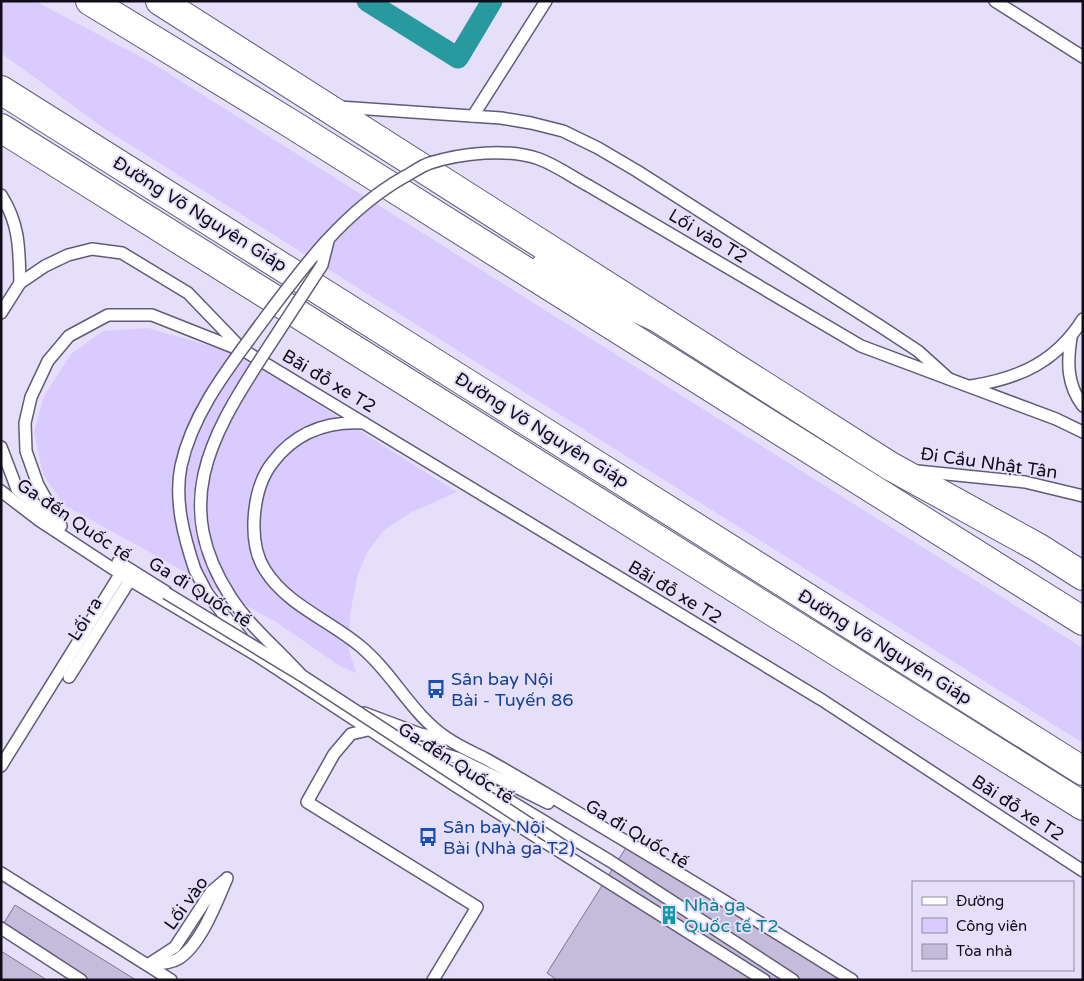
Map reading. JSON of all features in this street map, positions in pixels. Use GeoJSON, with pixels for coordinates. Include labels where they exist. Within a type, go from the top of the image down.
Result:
{"type":"FeatureCollection","features":[{"type":"Feature","properties":{"kind":"main road"},"geometry":{"type":"LineString","coordinates":[[90,1],[1083,621]]}},
{"type":"Feature","properties":{"kind":"main road"},"geometry":{"type":"LineString","coordinates":[[160,1],[890,466],[1038,548],[1083,576]]}},
{"type":"Feature","properties":{"kind":"main road","name":"Đường Võ Nguyên Giáp"},"geometry":{"type":"LineString","coordinates":[[1,90],[1083,771]]}},
{"type":"Feature","properties":{"kind":"main road","name":"Đường Võ Nguyên Giáp"},"geometry":{"type":"LineString","coordinates":[[1,128],[1083,806]]}},
{"type":"Feature","properties":{"kind":"main road"},"geometry":{"type":"LineString","coordinates":[[446,222],[656,317]]}},
{"type":"Feature","properties":{"kind":"lane"},"geometry":{"type":"LineString","coordinates":[[473,116],[546,1]]}},
{"type":"Feature","properties":{"kind":"lane"},"geometry":{"type":"LineString","coordinates":[[995,1],[1083,57]]}},
{"type":"Feature","properties":{"kind":"lane"},"geometry":{"type":"LineString","coordinates":[[326,107],[473,116],[531,123],[563,131],[598,148],[918,351],[948,379]]}},
{"type":"Feature","properties":{"kind":"lane","name":"Lối vào T2"},"geometry":{"type":"LineString","coordinates":[[328,241],[379,191],[430,163],[484,154],[512,152],[539,159],[589,186],[861,346],[1056,418],[1083,432]]}},
{"type":"Feature","properties":{"kind":"lane"},"geometry":{"type":"LineString","coordinates":[[1,195],[12,212],[17,234],[20,283]]}},
{"type":"Feature","properties":{"kind":"lane"},"geometry":{"type":"LineString","coordinates":[[301,675],[230,597],[216,572],[201,526],[203,476],[213,441],[234,401],[322,265],[328,241]]}},
{"type":"Feature","properties":{"kind":"lane","name":"Ga đến Quốc tế"},"geometry":{"type":"LineString","coordinates":[[256,655],[207,593],[195,570],[185,541],[178,486],[186,449],[209,398],[222,376],[314,253],[328,241]]}},
{"type":"Feature","properties":{"kind":"lane"},"geometry":{"type":"LineString","coordinates":[[1,313],[20,283],[45,266],[68,255],[92,249],[122,253],[188,293],[244,351]]}},
{"type":"Feature","properties":{"kind":"lane"},"geometry":{"type":"LineString","coordinates":[[61,526],[38,485],[26,451],[24,423],[31,397],[48,361],[69,336],[108,315],[152,314],[244,351]]}},
{"type":"Feature","properties":{"kind":"lane"},"geometry":{"type":"LineString","coordinates":[[969,386],[1008,379],[1050,356],[1071,338],[1083,319]]}},
{"type":"Feature","properties":{"kind":"lane"},"geometry":{"type":"LineString","coordinates":[[1071,338],[1067,361],[1069,378],[1083,406]]}},
{"type":"Feature","properties":{"kind":"lane","name":"Bãi đỗ xe T2"},"geometry":{"type":"LineString","coordinates":[[244,351],[822,700],[1083,871]]}},
{"type":"Feature","properties":{"kind":"lane","name":"Ga đến Quốc tế"},"geometry":{"type":"LineString","coordinates":[[364,423],[341,423],[313,431],[297,438],[277,458],[267,472],[258,500],[256,549],[264,569],[275,584],[290,598],[361,646],[383,669],[420,716],[448,740]]}},
{"type":"Feature","properties":{"kind":"lane","name":"Ga đi Quốc tế"},"geometry":{"type":"LineString","coordinates":[[1,447],[17,489],[61,526],[301,675],[405,744],[774,980]]}},
{"type":"Feature","properties":{"kind":"lane","name":"Đi Cầu Nhật Tân"},"geometry":{"type":"LineString","coordinates":[[890,466],[933,473],[1025,482],[1083,496]]}},
{"type":"Feature","properties":{"kind":"lane","name":"Ga đến Quốc tế"},"geometry":{"type":"LineString","coordinates":[[1,491],[40,521],[256,655],[454,784],[764,980]]}},
{"type":"Feature","properties":{"kind":"lane"},"geometry":{"type":"LineString","coordinates":[[1,766],[126,576]]}},
{"type":"Feature","properties":{"kind":"lane","name":"Lối ra"},"geometry":{"type":"LineString","coordinates":[[69,678],[126,576]]}},
{"type":"Feature","properties":{"kind":"lane"},"geometry":{"type":"LineString","coordinates":[[309,689],[395,725],[448,740],[537,788],[852,980]]}},
{"type":"Feature","properties":{"kind":"lane"},"geometry":{"type":"LineString","coordinates":[[433,980],[477,907],[307,802],[334,754],[351,734],[372,729],[472,778],[610,861],[793,980]]}},
{"type":"Feature","properties":{"kind":"lane","name":"Ga đi Quốc tế"},"geometry":{"type":"LineString","coordinates":[[405,744],[457,758],[582,819],[839,980]]}},
{"type":"Feature","properties":{"kind":"lane"},"geometry":{"type":"LineString","coordinates":[[1,873],[172,980]]}},
{"type":"Feature","properties":{"kind":"lane","name":"Lối vào"},"geometry":{"type":"LineString","coordinates":[[148,965],[175,947],[211,892],[227,878]]}},
{"type":"Feature","properties":{"kind":"lane"},"geometry":{"type":"LineString","coordinates":[[1,928],[81,980]]}},
{"type":"Feature","properties":{"kind":"green space"},"geometry":{"type":"Polygon","coordinates":[[[1,1],[35,1],[152,63],[1083,648],[1083,743],[105,129],[1,53],[1,1]]]}},
{"type":"Feature","properties":{"kind":"green space"},"geometry":{"type":"Polygon","coordinates":[[[148,328],[238,354],[457,492],[412,512],[384,530],[368,551],[358,574],[350,614],[349,650],[356,673],[340,666],[276,622],[64,505],[43,474],[34,432],[44,396],[71,354],[103,331],[148,328]]]}},
{"type":"Feature","properties":{"kind":"building","name":"Nhà ga Quốc tế T2"},"geometry":{"type":"Polygon","coordinates":[[[632,838],[858,980],[557,980],[547,973],[632,838]]]}},
{"type":"Feature","properties":{"kind":"building"},"geometry":{"type":"Polygon","coordinates":[[[15,905],[136,980],[88,980],[2,926],[15,905]]]}},
{"type":"Feature","properties":{"kind":"building"},"geometry":{"type":"Polygon","coordinates":[[[1,951],[47,980],[1,980],[1,951]]]}},
{"type":"Feature","properties":{"kind":"waterway"},"geometry":{"type":"LineString","coordinates":[[367,1],[458,58],[492,1]]}},
{"type":"Feature","properties":{"kind":"place","name":"Sân bay Nội Bài - Tuyến 86"},"geometry":{"type":"Point","coordinates":[436,689]}},
{"type":"Feature","properties":{"kind":"place","name":"Sân bay Nội Bài (Nhà ga T2)"},"geometry":{"type":"Point","coordinates":[428,837]}},
{"type":"Feature","properties":{"kind":"place","name":"Nhà ga Quốc tế T2"},"geometry":{"type":"Point","coordinates":[669,915]}}]}
